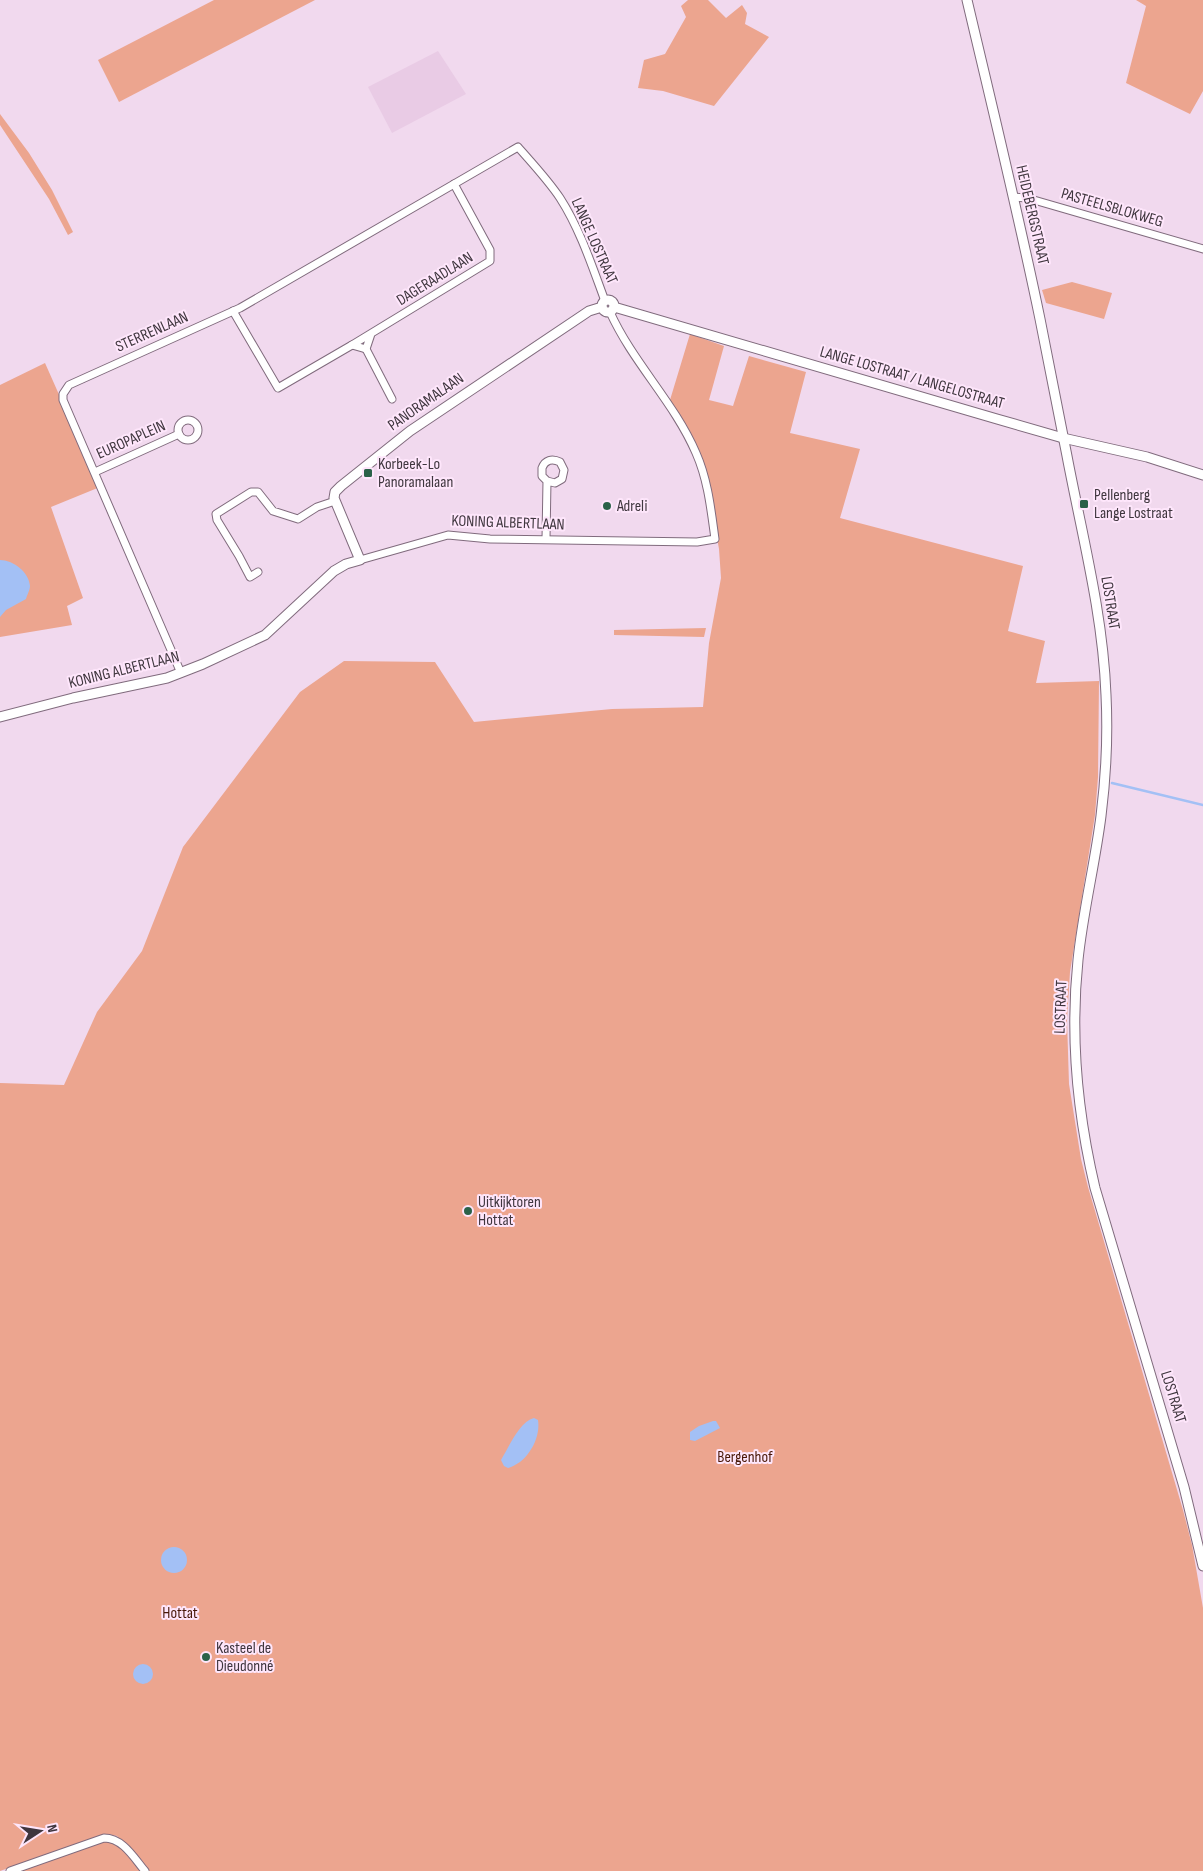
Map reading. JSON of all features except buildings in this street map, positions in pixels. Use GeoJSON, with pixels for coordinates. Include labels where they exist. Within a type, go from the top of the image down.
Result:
{"type":"FeatureCollection","features":[{"type":"Feature","properties":{"kind":"street","name":"HEIDEBERGSTRAAT"},"geometry":{"type":"LineString","coordinates":[[967,0],[1040,319],[1063,438]]}},
{"type":"Feature","properties":{"kind":"street","name":"STERRENLAAN"},"geometry":{"type":"LineString","coordinates":[[181,673],[63,400],[65,389],[69,385],[233,311],[518,147]]}},
{"type":"Feature","properties":{"kind":"street","name":"LANGE LOSTRAAT"},"geometry":{"type":"LineString","coordinates":[[518,147],[542,173],[560,198],[577,228],[603,304]]}},
{"type":"Feature","properties":{"kind":"street","name":"DAGERAADLAAN"},"geometry":{"type":"LineString","coordinates":[[233,311],[278,388],[372,334],[490,261],[490,250],[454,184]]}},
{"type":"Feature","properties":{"kind":"street","name":"PASTEELSBLOKWEG"},"geometry":{"type":"LineString","coordinates":[[1013,198],[1027,198],[1203,249]]}},
{"type":"Feature","properties":{"kind":"street"},"geometry":{"type":"LineString","coordinates":[[603,304],[603,311],[612,309]]}},
{"type":"Feature","properties":{"kind":"street","name":"PANORAMALAAN"},"geometry":{"type":"LineString","coordinates":[[335,501],[334,494],[341,486],[410,430],[589,311],[603,304]]}},
{"type":"Feature","properties":{"kind":"street","name":"LANGE LOSTRAAT / LANGELOSTRAAT"},"geometry":{"type":"LineString","coordinates":[[612,309],[1063,438],[1147,457],[1203,476]]}},
{"type":"Feature","properties":{"kind":"street","name":"KONING ALBERTLAAN"},"geometry":{"type":"LineString","coordinates":[[0,717],[73,698],[167,678],[181,673],[264,635],[334,571],[346,564],[448,535],[490,540],[546,539],[697,542],[715,539],[703,471],[695,451],[672,410],[627,347],[612,309]]}},
{"type":"Feature","properties":{"kind":"street"},"geometry":{"type":"LineString","coordinates":[[366,349],[372,334]]}},
{"type":"Feature","properties":{"kind":"street"},"geometry":{"type":"LineString","coordinates":[[352,345],[366,349],[392,399]]}},
{"type":"Feature","properties":{"kind":"street","name":"EUROPAPLEIN"},"geometry":{"type":"LineString","coordinates":[[95,472],[179,434]]}},
{"type":"Feature","properties":{"kind":"street","name":"LOSTRAAT"},"geometry":{"type":"LineString","coordinates":[[1063,438],[1094,595],[1106,693],[1107,747],[1102,801],[1078,958],[1075,993],[1074,1029],[1079,1108],[1084,1145],[1095,1188],[1184,1486],[1203,1566]]}},
{"type":"Feature","properties":{"kind":"street"},"geometry":{"type":"LineString","coordinates":[[546,539],[547,481]]}},
{"type":"Feature","properties":{"kind":"street"},"geometry":{"type":"LineString","coordinates":[[258,572],[250,577],[217,520],[216,514],[251,492],[258,492],[273,511],[298,518],[318,507],[335,501],[360,560]]}},
{"type":"Feature","properties":{"kind":"street"},"geometry":{"type":"LineString","coordinates":[[10,1871],[104,1838],[111,1838],[120,1842],[145,1871]]}},
{"type":"Feature","properties":{"kind":"shaded area"},"geometry":{"type":"Polygon","coordinates":[[[438,51],[466,94],[392,133],[368,87],[438,51]]]}},
{"type":"Feature","properties":{"kind":"green space"},"geometry":{"type":"Polygon","coordinates":[[[214,0],[315,0],[119,102],[98,60],[214,0]]]}},
{"type":"Feature","properties":{"kind":"green space"},"geometry":{"type":"Polygon","coordinates":[[[688,0],[708,0],[726,18],[742,5],[747,13],[745,24],[769,37],[714,106],[663,91],[638,88],[644,60],[665,54],[686,17],[681,6],[688,0]]]}},
{"type":"Feature","properties":{"kind":"green space"},"geometry":{"type":"Polygon","coordinates":[[[1136,0],[1203,0],[1203,91],[1190,114],[1126,83],[1146,6],[1136,0]]]}},
{"type":"Feature","properties":{"kind":"green space"},"geometry":{"type":"Polygon","coordinates":[[[0,114],[29,153],[52,190],[73,232],[68,235],[49,199],[0,125],[0,114]]]}},
{"type":"Feature","properties":{"kind":"green space"},"geometry":{"type":"Polygon","coordinates":[[[1072,282],[1112,293],[1104,319],[1046,303],[1042,290],[1072,282]]]}},
{"type":"Feature","properties":{"kind":"green space"},"geometry":{"type":"Polygon","coordinates":[[[690,334],[724,346],[709,400],[733,406],[749,356],[806,372],[790,433],[860,449],[840,518],[1023,566],[1008,631],[1045,641],[1036,683],[1099,681],[1098,777],[1095,815],[1070,972],[1067,1020],[1069,1084],[1081,1159],[1088,1187],[1183,1510],[1192,1545],[1203,1608],[1203,1871],[148,1871],[117,1836],[108,1834],[0,1871],[0,1083],[64,1085],[97,1012],[142,951],[183,847],[300,692],[344,661],[435,662],[474,722],[612,709],[703,707],[709,643],[721,578],[719,549],[705,471],[698,451],[670,400],[690,334]]]}},
{"type":"Feature","properties":{"kind":"green space"},"geometry":{"type":"Polygon","coordinates":[[[45,363],[100,487],[51,507],[83,598],[67,606],[72,625],[0,637],[0,385],[45,363]]]}},
{"type":"Feature","properties":{"kind":"green space"},"geometry":{"type":"Polygon","coordinates":[[[706,628],[704,637],[614,635],[614,630],[706,628]]]}},
{"type":"Feature","properties":{"kind":"green space"},"geometry":{"type":"Polygon","coordinates":[[[106,1839],[121,1846],[143,1871],[16,1871],[106,1839]]]}},
{"type":"Feature","properties":{"kind":"water"},"geometry":{"type":"Polygon","coordinates":[[[0,560],[10,562],[20,568],[27,576],[30,589],[26,599],[6,610],[0,617],[0,560]]]}},
{"type":"Feature","properties":{"kind":"water"},"geometry":{"type":"Polygon","coordinates":[[[534,1418],[538,1420],[537,1435],[527,1456],[515,1465],[508,1468],[504,1466],[501,1460],[515,1436],[524,1424],[534,1418]]]}},
{"type":"Feature","properties":{"kind":"water"},"geometry":{"type":"Polygon","coordinates":[[[716,1421],[720,1428],[695,1441],[690,1440],[690,1432],[699,1426],[716,1421]]]}},
{"type":"Feature","properties":{"kind":"water"},"geometry":{"type":"Polygon","coordinates":[[[174,1547],[183,1551],[187,1560],[183,1569],[174,1573],[165,1569],[161,1560],[165,1551],[174,1547]]]}},
{"type":"Feature","properties":{"kind":"water"},"geometry":{"type":"Polygon","coordinates":[[[143,1664],[150,1667],[153,1674],[150,1681],[143,1684],[136,1681],[133,1674],[136,1667],[143,1664]]]}},
{"type":"Feature","properties":{"kind":"waterway"},"geometry":{"type":"LineString","coordinates":[[1112,783],[1203,805]]}},
{"type":"Feature","properties":{"kind":"place","name":"Korbeek-Lo Panoramalaan"},"geometry":{"type":"Point","coordinates":[368,473]}},
{"type":"Feature","properties":{"kind":"place","name":"Pellenberg Lange Lostraat"},"geometry":{"type":"Point","coordinates":[1084,504]}},
{"type":"Feature","properties":{"kind":"place","name":"Adreli"},"geometry":{"type":"Point","coordinates":[607,506]}},
{"type":"Feature","properties":{"kind":"place","name":"Uitkijktoren Hottat"},"geometry":{"type":"Point","coordinates":[468,1211]}},
{"type":"Feature","properties":{"kind":"place","name":"Kasteel de Dieudonné"},"geometry":{"type":"Point","coordinates":[206,1657]}},
{"type":"Feature","properties":{"kind":"park label","name":"Bergenhof"},"geometry":{"type":"Point","coordinates":[745,1457]}},
{"type":"Feature","properties":{"kind":"park label","name":"Hottat"},"geometry":{"type":"Point","coordinates":[180,1613]}}]}
